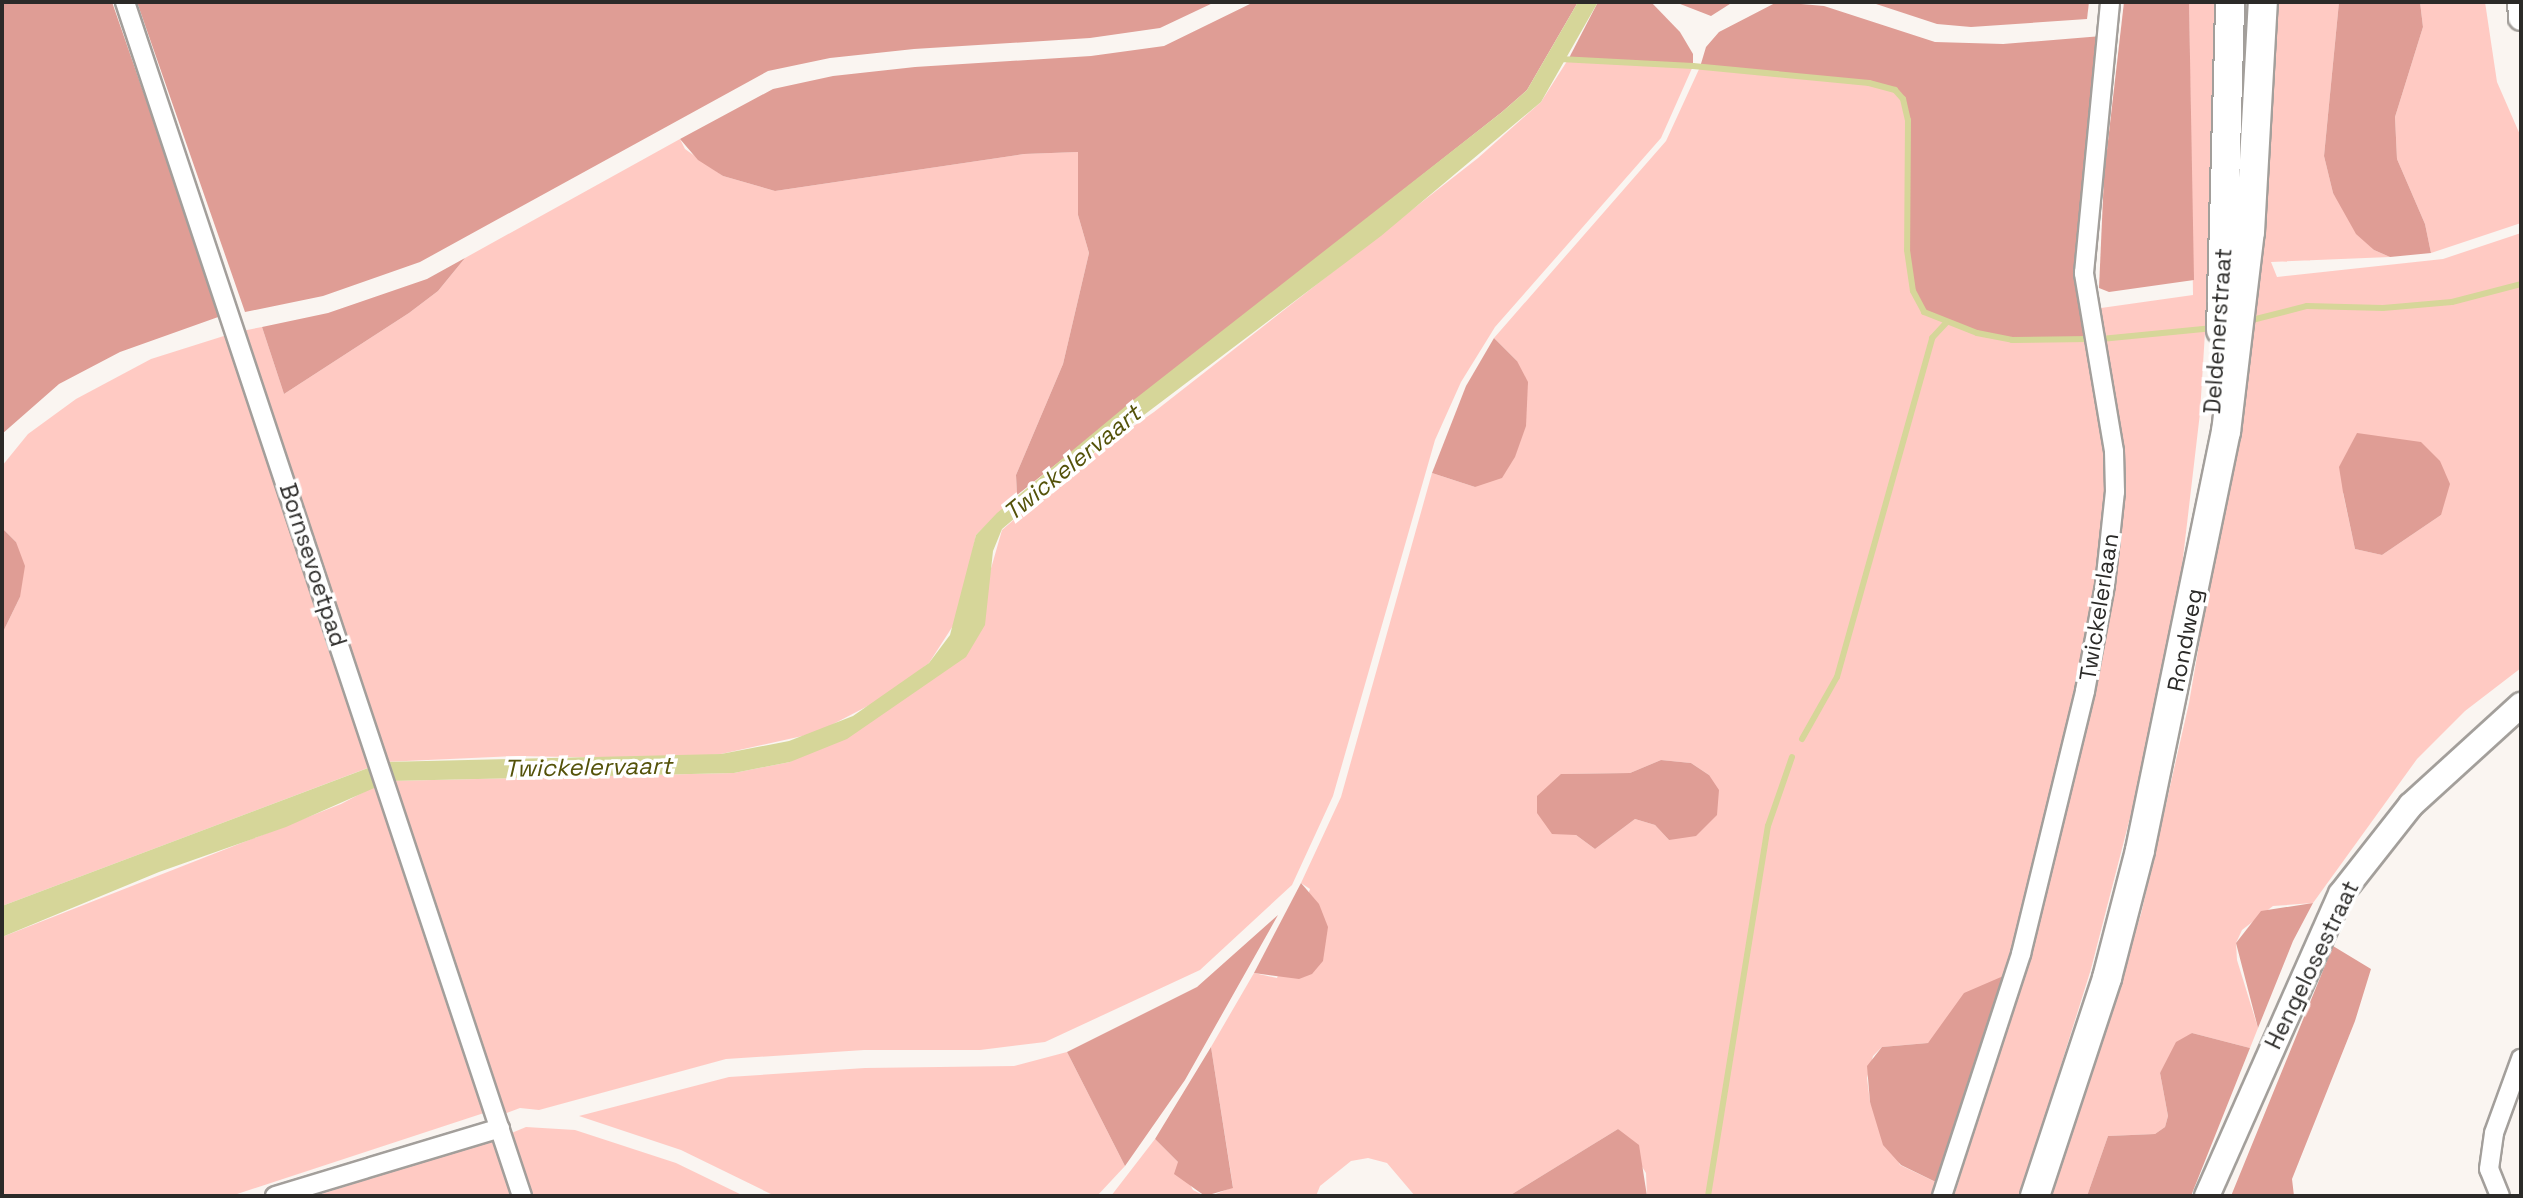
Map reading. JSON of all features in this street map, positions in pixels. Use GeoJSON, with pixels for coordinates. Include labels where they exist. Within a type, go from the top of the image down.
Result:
{"type":"FeatureCollection","features":[{"type":"Feature","properties":{"kind":"main road","name":"Deldenerstraat"},"geometry":{"type":"LineString","coordinates":[[2182,659],[2224,300],[2230,2]]}},
{"type":"Feature","properties":{"kind":"main road","name":"Rondweg"},"geometry":{"type":"LineString","coordinates":[[2035,1196],[2107,978],[2182,659],[2226,432],[2250,232],[2263,2]]}},
{"type":"Feature","properties":{"kind":"street","name":"Bornsevoetpad"},"geometry":{"type":"LineString","coordinates":[[125,2],[522,1196]]}},
{"type":"Feature","properties":{"kind":"street","name":"Twickelerlaan"},"geometry":{"type":"LineString","coordinates":[[1942,1196],[2021,954],[2085,691],[2105,585],[2115,492],[2114,451],[2084,273],[2110,2]]}},
{"type":"Feature","properties":{"kind":"street"},"geometry":{"type":"LineString","coordinates":[[2520,2],[2521,18]]}},
{"type":"Feature","properties":{"kind":"street","name":"Hengelosestraat"},"geometry":{"type":"LineString","coordinates":[[2207,1196],[2341,894],[2411,805],[2521,705]]}},
{"type":"Feature","properties":{"kind":"street"},"geometry":{"type":"LineString","coordinates":[[2500,1196],[2489,1169],[2494,1133],[2521,1059]]}},
{"type":"Feature","properties":{"kind":"street"},"geometry":{"type":"LineString","coordinates":[[275,1196],[500,1128]]}},
{"type":"Feature","properties":{"kind":"shaded area"},"geometry":{"type":"Polygon","coordinates":[[[2,2],[112,2],[221,316],[120,352],[59,384],[2,434],[2,2]]]}},
{"type":"Feature","properties":{"kind":"shaded area"},"geometry":{"type":"Polygon","coordinates":[[[137,2],[1215,2],[1160,28],[1090,38],[914,49],[830,58],[768,71],[420,262],[323,296],[245,312],[137,2]]]}},
{"type":"Feature","properties":{"kind":"shaded area"},"geometry":{"type":"Polygon","coordinates":[[[1254,2],[1578,2],[1527,90],[1502,112],[1017,495],[1016,475],[1063,364],[1089,253],[1078,215],[1078,152],[1024,154],[775,191],[723,176],[698,160],[680,139],[773,89],[833,76],[915,67],[1091,56],[1164,46],[1254,2]]]}},
{"type":"Feature","properties":{"kind":"shaded area"},"geometry":{"type":"Polygon","coordinates":[[[1598,2],[1651,2],[1680,32],[1693,54],[1693,66],[1569,58],[1598,2]]]}},
{"type":"Feature","properties":{"kind":"shaded area"},"geometry":{"type":"Polygon","coordinates":[[[1675,2],[1733,2],[1711,16],[1675,2]]]}},
{"type":"Feature","properties":{"kind":"shaded area"},"geometry":{"type":"Polygon","coordinates":[[[1777,2],[1824,6],[1935,42],[2003,44],[2102,36],[2090,339],[2012,340],[1977,333],[1924,312],[1913,291],[1907,250],[1908,120],[1903,99],[1895,90],[1869,83],[1700,67],[1706,47],[1719,32],[1777,2]]]}},
{"type":"Feature","properties":{"kind":"shaded area"},"geometry":{"type":"Polygon","coordinates":[[[1870,2],[2089,2],[2087,19],[1971,27],[1937,24],[1870,2]]]}},
{"type":"Feature","properties":{"kind":"shaded area"},"geometry":{"type":"Polygon","coordinates":[[[2124,2],[2189,2],[2194,280],[2109,292],[2099,288],[2104,176],[2124,2]]]}},
{"type":"Feature","properties":{"kind":"shaded area"},"geometry":{"type":"Polygon","coordinates":[[[2189,2],[2216,2],[2219,106],[2200,413],[2179,592],[2159,705],[2091,969],[2020,1196],[1954,1196],[2034,943],[2098,672],[2114,587],[2117,519],[2097,316],[2101,308],[2193,295],[2189,2]]]}},
{"type":"Feature","properties":{"kind":"shaded area"},"geometry":{"type":"Polygon","coordinates":[[[2273,2],[2339,2],[2324,156],[2333,193],[2374,250],[2390,257],[2271,262],[2277,277],[2443,259],[2521,233],[2521,668],[2465,711],[2417,759],[2313,903],[2273,906],[2242,930],[2236,943],[2237,960],[2258,1028],[2250,1048],[2192,1033],[2160,1073],[2168,1116],[2165,1127],[2155,1134],[2108,1136],[2087,1196],[2050,1196],[2141,914],[2189,703],[2216,546],[2273,2]],[[2343,493],[2355,549],[2382,555],[2441,515],[2343,493]]]}},
{"type":"Feature","properties":{"kind":"shaded area"},"geometry":{"type":"Polygon","coordinates":[[[2339,2],[2420,2],[2423,27],[2395,117],[2397,159],[2425,224],[2431,253],[2390,257],[2374,250],[2356,234],[2333,193],[2324,156],[2339,2]]]}},
{"type":"Feature","properties":{"kind":"shaded area"},"geometry":{"type":"Polygon","coordinates":[[[2420,2],[2485,2],[2497,82],[2521,137],[2521,223],[2431,253],[2425,224],[2397,159],[2395,117],[2423,27],[2420,2]]]}},
{"type":"Feature","properties":{"kind":"shaded area"},"geometry":{"type":"Polygon","coordinates":[[[1569,58],[1693,66],[1661,138],[1495,327],[1461,382],[1435,440],[1333,796],[1292,885],[1200,970],[1045,1042],[980,1050],[864,1050],[726,1059],[539,1110],[520,1108],[501,1115],[390,781],[734,773],[790,762],[942,672],[966,656],[1002,530],[1083,461],[1154,412],[1478,158],[1541,102],[1569,58]]]}},
{"type":"Feature","properties":{"kind":"shaded area"},"geometry":{"type":"Polygon","coordinates":[[[1700,67],[1869,83],[1895,90],[1903,99],[1908,120],[1907,250],[1946,323],[2012,340],[2090,339],[2107,449],[2104,560],[2084,661],[2008,974],[1928,1043],[1882,1047],[1873,1056],[1867,1078],[1870,1102],[1900,1165],[1942,1185],[1938,1196],[1647,1196],[1646,1173],[1618,1129],[1509,1196],[1415,1196],[1387,1163],[1368,1158],[1351,1161],[1320,1186],[1316,1196],[1211,1196],[1233,1187],[1211,1047],[1254,973],[1277,978],[1310,889],[1301,883],[1341,797],[1432,473],[1475,487],[1517,361],[1494,338],[1666,141],[1700,67]],[[1661,760],[1630,773],[1561,774],[1576,835],[1595,849],[1635,819],[1655,825],[1669,840],[1709,775],[1691,763],[1661,760]]]}},
{"type":"Feature","properties":{"kind":"shaded area"},"geometry":{"type":"Polygon","coordinates":[[[680,139],[685,149],[723,176],[775,191],[1024,154],[1078,152],[1078,215],[1089,253],[1063,364],[1016,475],[1017,495],[976,535],[958,618],[929,663],[887,696],[816,733],[721,754],[676,759],[517,756],[384,762],[242,331],[262,327],[284,394],[409,313],[438,291],[465,258],[680,139]]]}},
{"type":"Feature","properties":{"kind":"shaded area"},"geometry":{"type":"Polygon","coordinates":[[[465,258],[438,291],[409,313],[284,394],[262,327],[328,313],[427,279],[465,258]]]}},
{"type":"Feature","properties":{"kind":"shaded area"},"geometry":{"type":"Polygon","coordinates":[[[227,335],[373,766],[2,906],[2,634],[20,597],[16,542],[2,528],[2,466],[28,434],[76,399],[151,359],[227,335]]]}},
{"type":"Feature","properties":{"kind":"shaded area"},"geometry":{"type":"Polygon","coordinates":[[[1494,338],[1517,361],[1528,382],[1526,426],[1515,457],[1502,478],[1475,487],[1432,473],[1466,386],[1494,338]]]}},
{"type":"Feature","properties":{"kind":"shaded area"},"geometry":{"type":"Polygon","coordinates":[[[2357,433],[2421,442],[2440,461],[2450,484],[2441,515],[2382,555],[2355,549],[2343,492],[2339,467],[2357,433]]]}},
{"type":"Feature","properties":{"kind":"shaded area"},"geometry":{"type":"Polygon","coordinates":[[[2,528],[16,542],[25,566],[20,597],[2,634],[2,528]]]}},
{"type":"Feature","properties":{"kind":"shaded area"},"geometry":{"type":"Polygon","coordinates":[[[1661,760],[1691,763],[1709,775],[1719,790],[1717,815],[1696,836],[1669,840],[1655,825],[1635,819],[1595,849],[1576,835],[1552,834],[1537,813],[1537,796],[1561,774],[1630,773],[1661,760]]]}},
{"type":"Feature","properties":{"kind":"shaded area"},"geometry":{"type":"Polygon","coordinates":[[[379,784],[487,1112],[231,1196],[2,1196],[2,937],[341,804],[379,784]]]}},
{"type":"Feature","properties":{"kind":"shaded area"},"geometry":{"type":"Polygon","coordinates":[[[1301,883],[1319,904],[1328,927],[1323,961],[1312,974],[1299,979],[1254,973],[1301,883]]]}},
{"type":"Feature","properties":{"kind":"shaded area"},"geometry":{"type":"Polygon","coordinates":[[[2313,903],[2293,941],[2258,1028],[2236,943],[2261,911],[2313,903]]]}},
{"type":"Feature","properties":{"kind":"shaded area"},"geometry":{"type":"Polygon","coordinates":[[[1278,915],[1185,1080],[1125,1166],[1067,1052],[1197,987],[1278,915]]]}},
{"type":"Feature","properties":{"kind":"shaded area"},"geometry":{"type":"Polygon","coordinates":[[[2333,946],[2371,969],[2355,1021],[2292,1179],[2294,1196],[2231,1196],[2333,946]]]}},
{"type":"Feature","properties":{"kind":"shaded area"},"geometry":{"type":"Polygon","coordinates":[[[2008,974],[1942,1185],[1901,1165],[1883,1145],[1870,1102],[1867,1066],[1882,1047],[1928,1043],[1964,993],[2008,974]]]}},
{"type":"Feature","properties":{"kind":"shaded area"},"geometry":{"type":"Polygon","coordinates":[[[2192,1033],[2250,1048],[2191,1196],[2087,1196],[2108,1136],[2155,1134],[2165,1127],[2168,1116],[2160,1073],[2176,1042],[2192,1033]]]}},
{"type":"Feature","properties":{"kind":"shaded area"},"geometry":{"type":"Polygon","coordinates":[[[1211,1047],[1233,1188],[1205,1196],[1174,1174],[1178,1162],[1155,1139],[1211,1047]]]}},
{"type":"Feature","properties":{"kind":"shaded area"},"geometry":{"type":"Polygon","coordinates":[[[1067,1052],[1125,1166],[1097,1196],[775,1196],[681,1150],[579,1116],[729,1077],[865,1068],[1014,1066],[1067,1052]]]}},
{"type":"Feature","properties":{"kind":"shaded area"},"geometry":{"type":"Polygon","coordinates":[[[526,1127],[575,1130],[676,1163],[744,1196],[528,1196],[507,1135],[526,1127]]]}},
{"type":"Feature","properties":{"kind":"shaded area"},"geometry":{"type":"Polygon","coordinates":[[[1618,1129],[1639,1145],[1647,1196],[1509,1196],[1618,1129]]]}},
{"type":"Feature","properties":{"kind":"shaded area"},"geometry":{"type":"Polygon","coordinates":[[[496,1139],[515,1196],[315,1196],[496,1139]]]}},
{"type":"Feature","properties":{"kind":"shaded area"},"geometry":{"type":"Polygon","coordinates":[[[1155,1139],[1178,1162],[1193,1190],[1205,1196],[1111,1196],[1155,1139]]]}},
{"type":"Feature","properties":{"kind":"water","name":"Twickelervaart"},"geometry":{"type":"Polygon","coordinates":[[[1578,2],[1598,2],[1541,102],[1381,236],[1083,461],[1002,529],[993,551],[985,625],[966,657],[847,739],[790,762],[734,773],[390,781],[286,827],[159,872],[2,937],[2,906],[384,762],[721,754],[789,741],[853,716],[929,663],[950,635],[976,535],[997,513],[1126,406],[1502,112],[1527,90],[1578,2]]]}},
{"type":"Feature","properties":{"kind":"waterway"},"geometry":{"type":"LineString","coordinates":[[1560,59],[1693,66],[1869,83],[1895,90],[1903,99],[1908,120],[1907,250],[1913,291],[1924,312],[1977,333],[2012,340],[2090,339]]}},
{"type":"Feature","properties":{"kind":"waterway"},"geometry":{"type":"LineString","coordinates":[[2248,321],[2307,306],[2383,308],[2452,302],[2521,284]]}},
{"type":"Feature","properties":{"kind":"waterway"},"geometry":{"type":"LineString","coordinates":[[1802,739],[1837,677],[1932,338],[1946,323]]}},
{"type":"Feature","properties":{"kind":"waterway"},"geometry":{"type":"LineString","coordinates":[[2101,339],[2213,328]]}},
{"type":"Feature","properties":{"kind":"waterway"},"geometry":{"type":"LineString","coordinates":[[1708,1196],[1768,826],[1792,757]]}}]}
